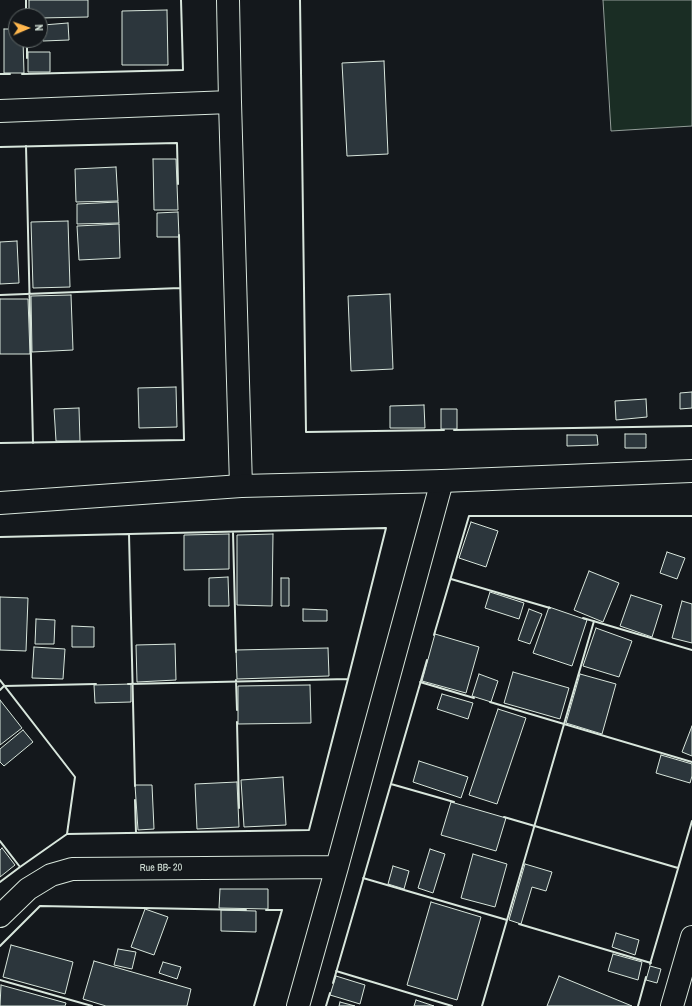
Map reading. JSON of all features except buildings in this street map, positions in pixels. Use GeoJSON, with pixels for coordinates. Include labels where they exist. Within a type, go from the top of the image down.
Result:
{"type":"FeatureCollection","features":[{"type":"Feature","properties":{"kind":"street"},"geometry":{"type":"LineString","coordinates":[[228,0],[241,486]]}},
{"type":"Feature","properties":{"kind":"street"},"geometry":{"type":"LineString","coordinates":[[0,110],[230,102]]}},
{"type":"Feature","properties":{"kind":"street"},"geometry":{"type":"LineString","coordinates":[[0,503],[241,486],[442,481],[692,471]]}},
{"type":"Feature","properties":{"kind":"street"},"geometry":{"type":"LineString","coordinates":[[298,1006],[442,481]]}},
{"type":"Feature","properties":{"kind":"street","name":"Rue BB- 20"},"geometry":{"type":"LineString","coordinates":[[0,916],[28,889],[51,875],[72,869],[337,867]]}},
{"type":"Feature","properties":{"kind":"street"},"geometry":{"type":"LineString","coordinates":[[681,994],[692,937]]}},
{"type":"Feature","properties":{"kind":"green space"},"geometry":{"type":"Polygon","coordinates":[[[603,0],[692,0],[692,126],[611,131],[603,0]]]}},
{"type":"Feature","properties":{"kind":"wall"},"geometry":{"type":"LineString","coordinates":[[26,0],[26,8]]}},
{"type":"Feature","properties":{"kind":"wall"},"geometry":{"type":"LineString","coordinates":[[22,74],[183,70],[181,0]]}},
{"type":"Feature","properties":{"kind":"wall"},"geometry":{"type":"LineString","coordinates":[[300,0],[306,432],[444,430]]}},
{"type":"Feature","properties":{"kind":"wall"},"geometry":{"type":"LineString","coordinates":[[27,48],[27,58]]}},
{"type":"Feature","properties":{"kind":"wall"},"geometry":{"type":"LineString","coordinates":[[0,74],[10,74]]}},
{"type":"Feature","properties":{"kind":"wall"},"geometry":{"type":"LineString","coordinates":[[0,147],[177,143],[178,184]]}},
{"type":"Feature","properties":{"kind":"wall"},"geometry":{"type":"LineString","coordinates":[[26,146],[33,443]]}},
{"type":"Feature","properties":{"kind":"wall"},"geometry":{"type":"LineString","coordinates":[[0,443],[184,440],[179,235]]}},
{"type":"Feature","properties":{"kind":"wall"},"geometry":{"type":"LineString","coordinates":[[0,295],[180,288]]}},
{"type":"Feature","properties":{"kind":"wall"},"geometry":{"type":"LineString","coordinates":[[454,430],[692,426]]}},
{"type":"Feature","properties":{"kind":"wall"},"geometry":{"type":"LineString","coordinates":[[434,635],[469,516],[692,516]]}},
{"type":"Feature","properties":{"kind":"wall"},"geometry":{"type":"LineString","coordinates":[[0,537],[386,528],[309,830],[67,834],[0,882]]}},
{"type":"Feature","properties":{"kind":"wall"},"geometry":{"type":"LineString","coordinates":[[233,532],[236,652]]}},
{"type":"Feature","properties":{"kind":"wall"},"geometry":{"type":"LineString","coordinates":[[129,534],[135,786]]}},
{"type":"Feature","properties":{"kind":"wall"},"geometry":{"type":"LineString","coordinates":[[451,579],[550,608]]}},
{"type":"Feature","properties":{"kind":"wall"},"geometry":{"type":"LineString","coordinates":[[583,618],[692,650]]}},
{"type":"Feature","properties":{"kind":"wall"},"geometry":{"type":"LineString","coordinates":[[482,1006],[594,621]]}},
{"type":"Feature","properties":{"kind":"wall"},"geometry":{"type":"LineString","coordinates":[[333,983],[427,660]]}},
{"type":"Feature","properties":{"kind":"wall"},"geometry":{"type":"LineString","coordinates":[[128,684],[348,679]]}},
{"type":"Feature","properties":{"kind":"wall"},"geometry":{"type":"LineString","coordinates":[[0,680],[75,777],[67,834]]}},
{"type":"Feature","properties":{"kind":"wall"},"geometry":{"type":"LineString","coordinates":[[236,680],[237,710]]}},
{"type":"Feature","properties":{"kind":"wall"},"geometry":{"type":"LineString","coordinates":[[420,682],[474,698]]}},
{"type":"Feature","properties":{"kind":"wall"},"geometry":{"type":"LineString","coordinates":[[0,690],[4,686],[96,684]]}},
{"type":"Feature","properties":{"kind":"wall"},"geometry":{"type":"LineString","coordinates":[[490,702],[692,762]]}},
{"type":"Feature","properties":{"kind":"wall"},"geometry":{"type":"LineString","coordinates":[[237,722],[239,808]]}},
{"type":"Feature","properties":{"kind":"wall"},"geometry":{"type":"LineString","coordinates":[[391,784],[454,802]]}},
{"type":"Feature","properties":{"kind":"wall"},"geometry":{"type":"LineString","coordinates":[[135,800],[136,833]]}},
{"type":"Feature","properties":{"kind":"wall"},"geometry":{"type":"LineString","coordinates":[[504,817],[678,868]]}},
{"type":"Feature","properties":{"kind":"wall"},"geometry":{"type":"LineString","coordinates":[[650,964],[692,821]]}},
{"type":"Feature","properties":{"kind":"wall"},"geometry":{"type":"LineString","coordinates":[[0,841],[20,867]]}},
{"type":"Feature","properties":{"kind":"wall"},"geometry":{"type":"LineString","coordinates":[[363,878],[507,920]]}},
{"type":"Feature","properties":{"kind":"wall"},"geometry":{"type":"LineString","coordinates":[[0,946],[40,906],[246,910]]}},
{"type":"Feature","properties":{"kind":"wall"},"geometry":{"type":"LineString","coordinates":[[254,1006],[282,910],[266,910]]}},
{"type":"Feature","properties":{"kind":"wall"},"geometry":{"type":"LineString","coordinates":[[519,924],[651,963]]}},
{"type":"Feature","properties":{"kind":"wall"},"geometry":{"type":"LineString","coordinates":[[336,971],[452,1006]]}},
{"type":"Feature","properties":{"kind":"wall"},"geometry":{"type":"LineString","coordinates":[[638,1006],[646,977]]}},
{"type":"Feature","properties":{"kind":"wall"},"geometry":{"type":"LineString","coordinates":[[0,980],[92,1006]]}},
{"type":"Feature","properties":{"kind":"wall"},"geometry":{"type":"LineString","coordinates":[[326,1006],[330,993]]}}]}
